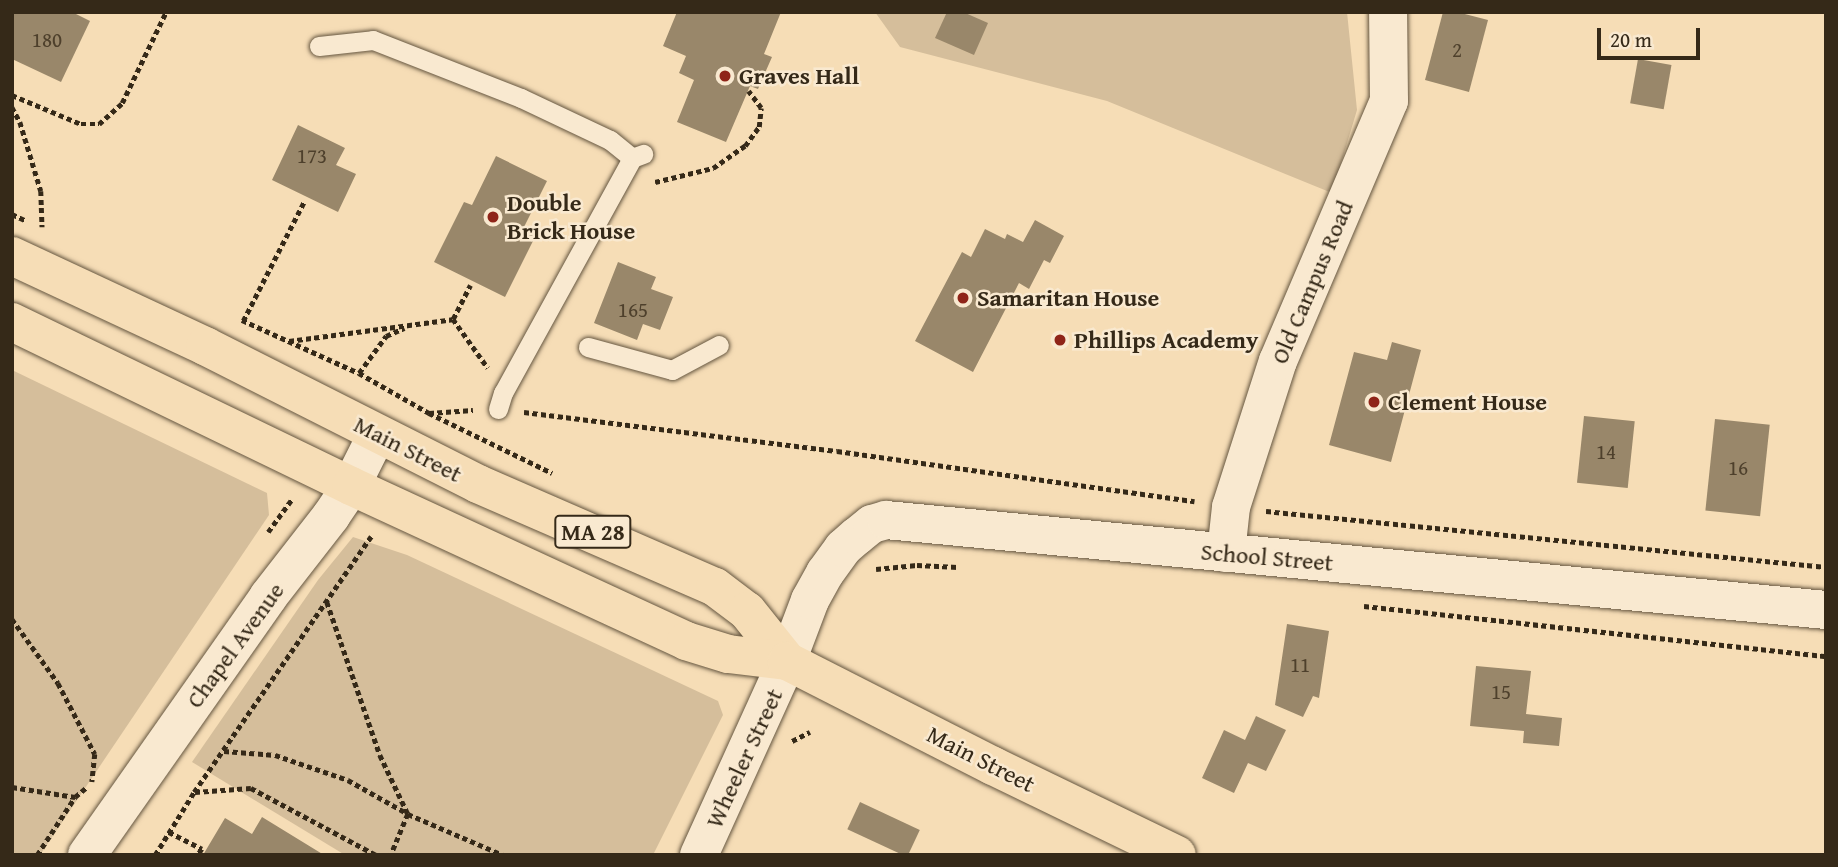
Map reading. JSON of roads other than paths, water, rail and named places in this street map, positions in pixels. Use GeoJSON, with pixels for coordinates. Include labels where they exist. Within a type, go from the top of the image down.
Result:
{"type":"FeatureCollection","features":[{"type":"Feature","properties":{"kind":"main road","name":"Main Street"},"geometry":{"type":"LineString","coordinates":[[12,256],[205,346],[478,484],[715,587],[747,611],[787,661]]}},
{"type":"Feature","properties":{"kind":"main road","name":"Main Street"},"geometry":{"type":"LineString","coordinates":[[12,322],[352,486],[685,641],[728,654],[787,661],[993,766],[1177,855]]}},
{"type":"Feature","properties":{"kind":"street","name":"Old Campus Road"},"geometry":{"type":"LineString","coordinates":[[1226,553],[1231,507],[1278,362],[1389,101],[1388,12]]}},
{"type":"Feature","properties":{"kind":"street","name":"Chapel Avenue"},"geometry":{"type":"LineString","coordinates":[[87,855],[268,597],[352,486],[377,434]]}},
{"type":"Feature","properties":{"kind":"street","name":"School Street"},"geometry":{"type":"LineString","coordinates":[[787,661],[810,600],[825,573],[857,536],[872,524],[886,520],[1826,610]]}},
{"type":"Feature","properties":{"kind":"street","name":"Wheeler Street"},"geometry":{"type":"LineString","coordinates":[[699,855],[787,661]]}},
{"type":"Feature","properties":{"kind":"lane"},"geometry":{"type":"LineString","coordinates":[[319,46],[373,40],[521,98],[610,140],[637,156],[503,393],[498,409]]}},
{"type":"Feature","properties":{"kind":"lane"},"geometry":{"type":"LineString","coordinates":[[588,348],[672,370],[719,345]]}},
{"type":"Feature","properties":{"kind":"place","name":"Graves Hall"},"geometry":{"type":"Point","coordinates":[725,76]}},
{"type":"Feature","properties":{"kind":"place","name":"Double Brick House"},"geometry":{"type":"Point","coordinates":[493,217]}},
{"type":"Feature","properties":{"kind":"place","name":"Samaritan House"},"geometry":{"type":"Point","coordinates":[963,298]}},
{"type":"Feature","properties":{"kind":"place","name":"Phillips Academy"},"geometry":{"type":"Point","coordinates":[1060,340]}},
{"type":"Feature","properties":{"kind":"place","name":"Clement House"},"geometry":{"type":"Point","coordinates":[1374,402]}}]}
